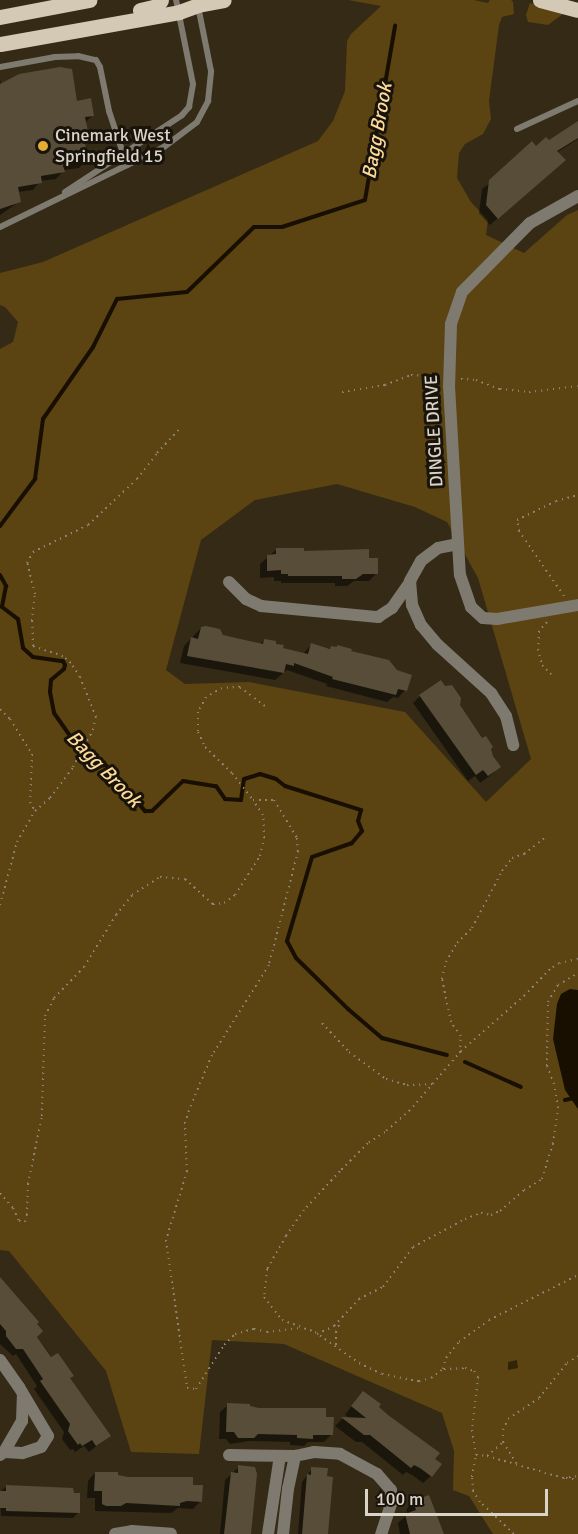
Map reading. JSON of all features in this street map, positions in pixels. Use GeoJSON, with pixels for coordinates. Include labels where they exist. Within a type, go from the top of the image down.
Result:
{"type":"FeatureCollection","features":[{"type":"Feature","properties":{"kind":"main road"},"geometry":{"type":"LineString","coordinates":[[0,17],[88,0]]}},
{"type":"Feature","properties":{"kind":"main road"},"geometry":{"type":"LineString","coordinates":[[24,40],[56,25],[152,8],[157,6],[161,0]]}},
{"type":"Feature","properties":{"kind":"main road"},"geometry":{"type":"LineString","coordinates":[[0,44],[195,2],[224,0]]}},
{"type":"Feature","properties":{"kind":"main road"},"geometry":{"type":"LineString","coordinates":[[540,0],[577,10]]}},
{"type":"Feature","properties":{"kind":"street","name":"DINGLE DRIVE"},"geometry":{"type":"LineString","coordinates":[[578,196],[530,224],[462,292],[452,324],[449,356],[459,575],[471,607],[483,618],[497,619],[578,605]]}},
{"type":"Feature","properties":{"kind":"street"},"geometry":{"type":"LineString","coordinates":[[229,582],[246,599],[261,606],[378,617],[392,608],[421,561],[438,548],[458,544]]}},
{"type":"Feature","properties":{"kind":"street"},"geometry":{"type":"LineString","coordinates":[[410,582],[412,605],[421,625],[444,651],[491,693],[506,716],[513,745]]}},
{"type":"Feature","properties":{"kind":"street"},"geometry":{"type":"LineString","coordinates":[[0,1360],[46,1429],[48,1440],[41,1448],[30,1452],[2,1454]]}},
{"type":"Feature","properties":{"kind":"street"},"geometry":{"type":"LineString","coordinates":[[2,1454],[22,1421],[24,1404],[19,1387]]}},
{"type":"Feature","properties":{"kind":"street"},"geometry":{"type":"LineString","coordinates":[[229,1455],[295,1456],[314,1452],[340,1454],[377,1474],[391,1490],[391,1504],[381,1534]]}},
{"type":"Feature","properties":{"kind":"street"},"geometry":{"type":"LineString","coordinates":[[268,1534],[280,1456]]}},
{"type":"Feature","properties":{"kind":"street"},"geometry":{"type":"LineString","coordinates":[[283,1534],[288,1489],[295,1456]]}},
{"type":"Feature","properties":{"kind":"street"},"geometry":{"type":"LineString","coordinates":[[115,1534],[132,1531],[171,1534]]}},
{"type":"Feature","properties":{"kind":"lane"},"geometry":{"type":"LineString","coordinates":[[0,227],[164,147],[188,132],[197,122],[208,101],[211,71],[195,2]]}},
{"type":"Feature","properties":{"kind":"lane"},"geometry":{"type":"LineString","coordinates":[[47,203],[182,115],[191,103],[193,84],[178,6]]}},
{"type":"Feature","properties":{"kind":"lane"},"geometry":{"type":"LineString","coordinates":[[0,67],[55,57],[78,56],[96,60],[100,67],[109,111],[127,165]]}},
{"type":"Feature","properties":{"kind":"lane"},"geometry":{"type":"LineString","coordinates":[[517,129],[578,101]]}},
{"type":"Feature","properties":{"kind":"path"},"geometry":{"type":"LineString","coordinates":[[0,905],[17,842],[34,811],[50,798],[74,767],[92,733],[96,717],[80,677],[71,663],[63,656],[33,646],[32,621],[35,594],[27,563],[33,552],[88,525],[137,479],[180,428]]}},
{"type":"Feature","properties":{"kind":"path"},"geometry":{"type":"LineString","coordinates":[[551,674],[542,665],[538,649],[539,631],[550,619],[562,612],[565,597],[519,531],[517,520],[556,501],[578,495]]}},
{"type":"Feature","properties":{"kind":"path"},"geometry":{"type":"LineString","coordinates":[[0,1193],[13,1208],[19,1221],[25,1222],[28,1184],[42,1116],[45,1016],[54,998],[84,967],[132,895],[160,877],[186,879],[213,904],[224,903],[235,894],[260,856],[264,838],[263,815],[238,780],[205,747],[198,732],[198,712],[206,697],[222,688],[240,687],[265,706]]}},
{"type":"Feature","properties":{"kind":"path"},"geometry":{"type":"LineString","coordinates":[[0,709],[10,719],[32,754],[30,802],[34,811]]}},
{"type":"Feature","properties":{"kind":"path"},"geometry":{"type":"LineString","coordinates":[[252,799],[274,800],[283,819],[297,838],[298,851],[269,965],[212,1055],[185,1122],[187,1171],[166,1240],[187,1388],[196,1389],[224,1345],[235,1334],[254,1329],[286,1331],[300,1328]]}},
{"type":"Feature","properties":{"kind":"path"},"geometry":{"type":"LineString","coordinates":[[460,1053],[461,1036],[452,1022],[442,979],[446,963],[457,943],[472,928],[502,871],[512,858],[524,854],[547,836]]}},
{"type":"Feature","properties":{"kind":"path"},"geometry":{"type":"LineString","coordinates":[[578,959],[559,963],[550,969],[525,995],[460,1053],[410,1110],[368,1143],[304,1210],[267,1269],[264,1297],[282,1320],[317,1334],[359,1363],[382,1374],[404,1380],[419,1381],[431,1378],[442,1369],[446,1358],[459,1342],[473,1331],[527,1299],[578,1275]]}},
{"type":"Feature","properties":{"kind":"path"},"geometry":{"type":"LineString","coordinates":[[317,1334],[334,1326],[359,1299],[383,1287],[413,1247],[465,1219],[481,1213],[490,1215],[500,1211],[524,1190],[542,1179],[553,1144],[558,1107],[554,1084],[547,1066],[548,1002],[558,986],[578,973]]}},
{"type":"Feature","properties":{"kind":"path"},"geometry":{"type":"LineString","coordinates":[[322,1023],[350,1052],[386,1079],[407,1085],[432,1084]]}},
{"type":"Feature","properties":{"kind":"path"},"geometry":{"type":"LineString","coordinates":[[336,1345],[336,1332],[342,1319]]}},
{"type":"Feature","properties":{"kind":"path"},"geometry":{"type":"LineString","coordinates":[[516,1463],[503,1442],[503,1430],[508,1419],[539,1398],[567,1363],[578,1356]]}},
{"type":"Feature","properties":{"kind":"path"},"geometry":{"type":"LineString","coordinates":[[442,1369],[465,1368],[474,1371],[478,1377],[472,1430],[476,1455],[472,1477],[473,1491],[480,1502],[514,1534]]}},
{"type":"Feature","properties":{"kind":"path"},"geometry":{"type":"LineString","coordinates":[[488,1456],[503,1442]]}},
{"type":"Feature","properties":{"kind":"path"},"geometry":{"type":"LineString","coordinates":[[476,1455],[488,1456],[563,1478],[578,1480]]}},
{"type":"Feature","properties":{"kind":"path"},"geometry":{"type":"LineString","coordinates":[[563,1478],[578,1476]]}},
{"type":"Feature","properties":{"kind":"shaded area"},"geometry":{"type":"Polygon","coordinates":[[[348,0],[474,0],[488,3],[490,0],[511,0],[513,2],[514,14],[502,17],[499,25],[489,101],[491,119],[483,134],[465,144],[459,153],[457,178],[471,202],[488,220],[486,235],[524,253],[567,215],[578,210],[578,1534],[493,1534],[469,1496],[453,1490],[454,1451],[442,1413],[284,1344],[212,1340],[199,1454],[131,1452],[106,1371],[9,1251],[0,1250],[0,349],[13,342],[18,322],[5,307],[0,305],[0,273],[43,262],[318,141],[333,121],[345,91],[347,41],[351,34],[381,6],[348,0]],[[337,484],[255,500],[201,540],[166,670],[185,684],[249,682],[405,712],[486,802],[531,759],[478,578],[447,522],[415,507],[337,484]]]}},
{"type":"Feature","properties":{"kind":"shaded area"},"geometry":{"type":"Polygon","coordinates":[[[530,3],[563,14],[548,25],[528,22],[526,15],[530,3]]]}},
{"type":"Feature","properties":{"kind":"shaded area"},"geometry":{"type":"Polygon","coordinates":[[[570,989],[578,990],[578,1109],[565,1090],[553,1039],[557,1004],[561,994],[570,989]]]}},
{"type":"Feature","properties":{"kind":"building","name":"Cinemark West Springfield 15"},"geometry":{"type":"Polygon","coordinates":[[[60,67],[72,69],[77,101],[91,98],[94,116],[85,117],[88,131],[83,132],[88,161],[63,165],[65,172],[41,176],[42,183],[18,187],[21,202],[0,209],[0,84],[19,74],[60,67]]]}},
{"type":"Feature","properties":{"kind":"building"},"geometry":{"type":"Polygon","coordinates":[[[578,121],[578,138],[557,151],[566,160],[498,219],[486,205],[489,180],[532,141],[536,146],[546,137],[549,140],[578,121]]]}},
{"type":"Feature","properties":{"kind":"building"},"geometry":{"type":"Polygon","coordinates":[[[276,548],[304,548],[304,551],[369,549],[369,558],[378,558],[378,574],[363,574],[356,579],[342,579],[342,576],[288,576],[288,574],[281,574],[281,570],[267,571],[267,555],[276,554],[276,548]]]}},
{"type":"Feature","properties":{"kind":"building"},"geometry":{"type":"Polygon","coordinates":[[[201,627],[220,629],[223,635],[263,644],[264,639],[276,641],[276,644],[284,645],[283,648],[308,654],[311,643],[330,649],[331,646],[337,647],[337,645],[352,649],[351,651],[389,660],[397,670],[412,675],[407,691],[398,689],[396,695],[332,679],[333,677],[294,663],[294,666],[286,664],[284,673],[187,656],[191,637],[198,639],[201,627]]]}},
{"type":"Feature","properties":{"kind":"building"},"geometry":{"type":"Polygon","coordinates":[[[441,680],[445,686],[452,685],[461,698],[460,705],[482,738],[486,736],[493,747],[491,749],[493,756],[501,767],[488,776],[483,770],[476,775],[419,695],[441,680]]]}},
{"type":"Feature","properties":{"kind":"building"},"geometry":{"type":"Polygon","coordinates":[[[0,1277],[39,1322],[37,1324],[43,1331],[37,1337],[51,1357],[58,1353],[74,1376],[70,1378],[111,1436],[96,1446],[92,1440],[82,1446],[80,1443],[78,1445],[68,1431],[70,1424],[40,1381],[43,1379],[23,1349],[16,1349],[6,1336],[6,1331],[0,1324],[0,1277]]]}},
{"type":"Feature","properties":{"kind":"building"},"geometry":{"type":"Polygon","coordinates":[[[363,1391],[381,1404],[379,1407],[388,1415],[440,1453],[435,1459],[442,1464],[432,1477],[414,1465],[411,1468],[370,1435],[364,1435],[341,1417],[366,1418],[351,1406],[363,1391]]]}},
{"type":"Feature","properties":{"kind":"building"},"geometry":{"type":"Polygon","coordinates":[[[227,1403],[250,1404],[250,1406],[259,1408],[326,1408],[326,1417],[334,1417],[333,1435],[313,1435],[313,1439],[297,1438],[297,1435],[258,1434],[254,1438],[238,1438],[234,1432],[226,1432],[227,1403]]]}},
{"type":"Feature","properties":{"kind":"building"},"geometry":{"type":"Polygon","coordinates":[[[238,1465],[255,1467],[257,1474],[251,1534],[224,1534],[231,1472],[238,1473],[238,1465]]]}},
{"type":"Feature","properties":{"kind":"building"},"geometry":{"type":"Polygon","coordinates":[[[311,1467],[328,1468],[327,1476],[333,1477],[328,1534],[302,1534],[307,1474],[311,1475],[311,1467]]]}},
{"type":"Feature","properties":{"kind":"building"},"geometry":{"type":"Polygon","coordinates":[[[95,1472],[118,1472],[118,1475],[128,1477],[193,1477],[193,1485],[203,1485],[202,1502],[187,1501],[180,1503],[180,1506],[126,1503],[121,1506],[106,1506],[102,1504],[102,1491],[94,1491],[95,1472]]]}},
{"type":"Feature","properties":{"kind":"building"},"geometry":{"type":"Polygon","coordinates":[[[6,1485],[73,1488],[74,1493],[80,1493],[80,1513],[6,1511],[6,1508],[0,1508],[0,1491],[6,1491],[6,1485]]]}},
{"type":"Feature","properties":{"kind":"building"},"geometry":{"type":"Polygon","coordinates":[[[429,1495],[444,1534],[410,1534],[405,1514],[416,1510],[413,1501],[429,1495]]]}},
{"type":"Feature","properties":{"kind":"waterway","name":"Bagg Brook"},"geometry":{"type":"LineString","coordinates":[[0,526],[35,479],[43,419],[93,347],[117,299],[187,292],[254,227],[282,227],[365,200],[395,26]]}},
{"type":"Feature","properties":{"kind":"waterway","name":"Bagg Brook"},"geometry":{"type":"LineString","coordinates":[[0,575],[6,586],[2,607],[18,619],[23,648],[33,657],[63,661],[65,665],[64,669],[51,680],[50,692],[54,713],[72,739],[103,762],[145,811],[152,811],[183,781],[216,786],[225,799],[241,800],[244,779],[260,774],[276,779],[285,786],[361,810],[358,821],[362,831],[352,843],[312,857],[287,941],[296,958],[348,1009],[382,1038],[447,1055]]}},
{"type":"Feature","properties":{"kind":"waterway","name":"Bagg Brook"},"geometry":{"type":"LineString","coordinates":[[465,1062],[521,1087]]}},
{"type":"Feature","properties":{"kind":"waterway","name":"Bagg Brook"},"geometry":{"type":"LineString","coordinates":[[565,1100],[578,1097]]}},
{"type":"Feature","properties":{"kind":"place","name":"Cinemark West Springfield 15"},"geometry":{"type":"Point","coordinates":[43,146]}}]}
